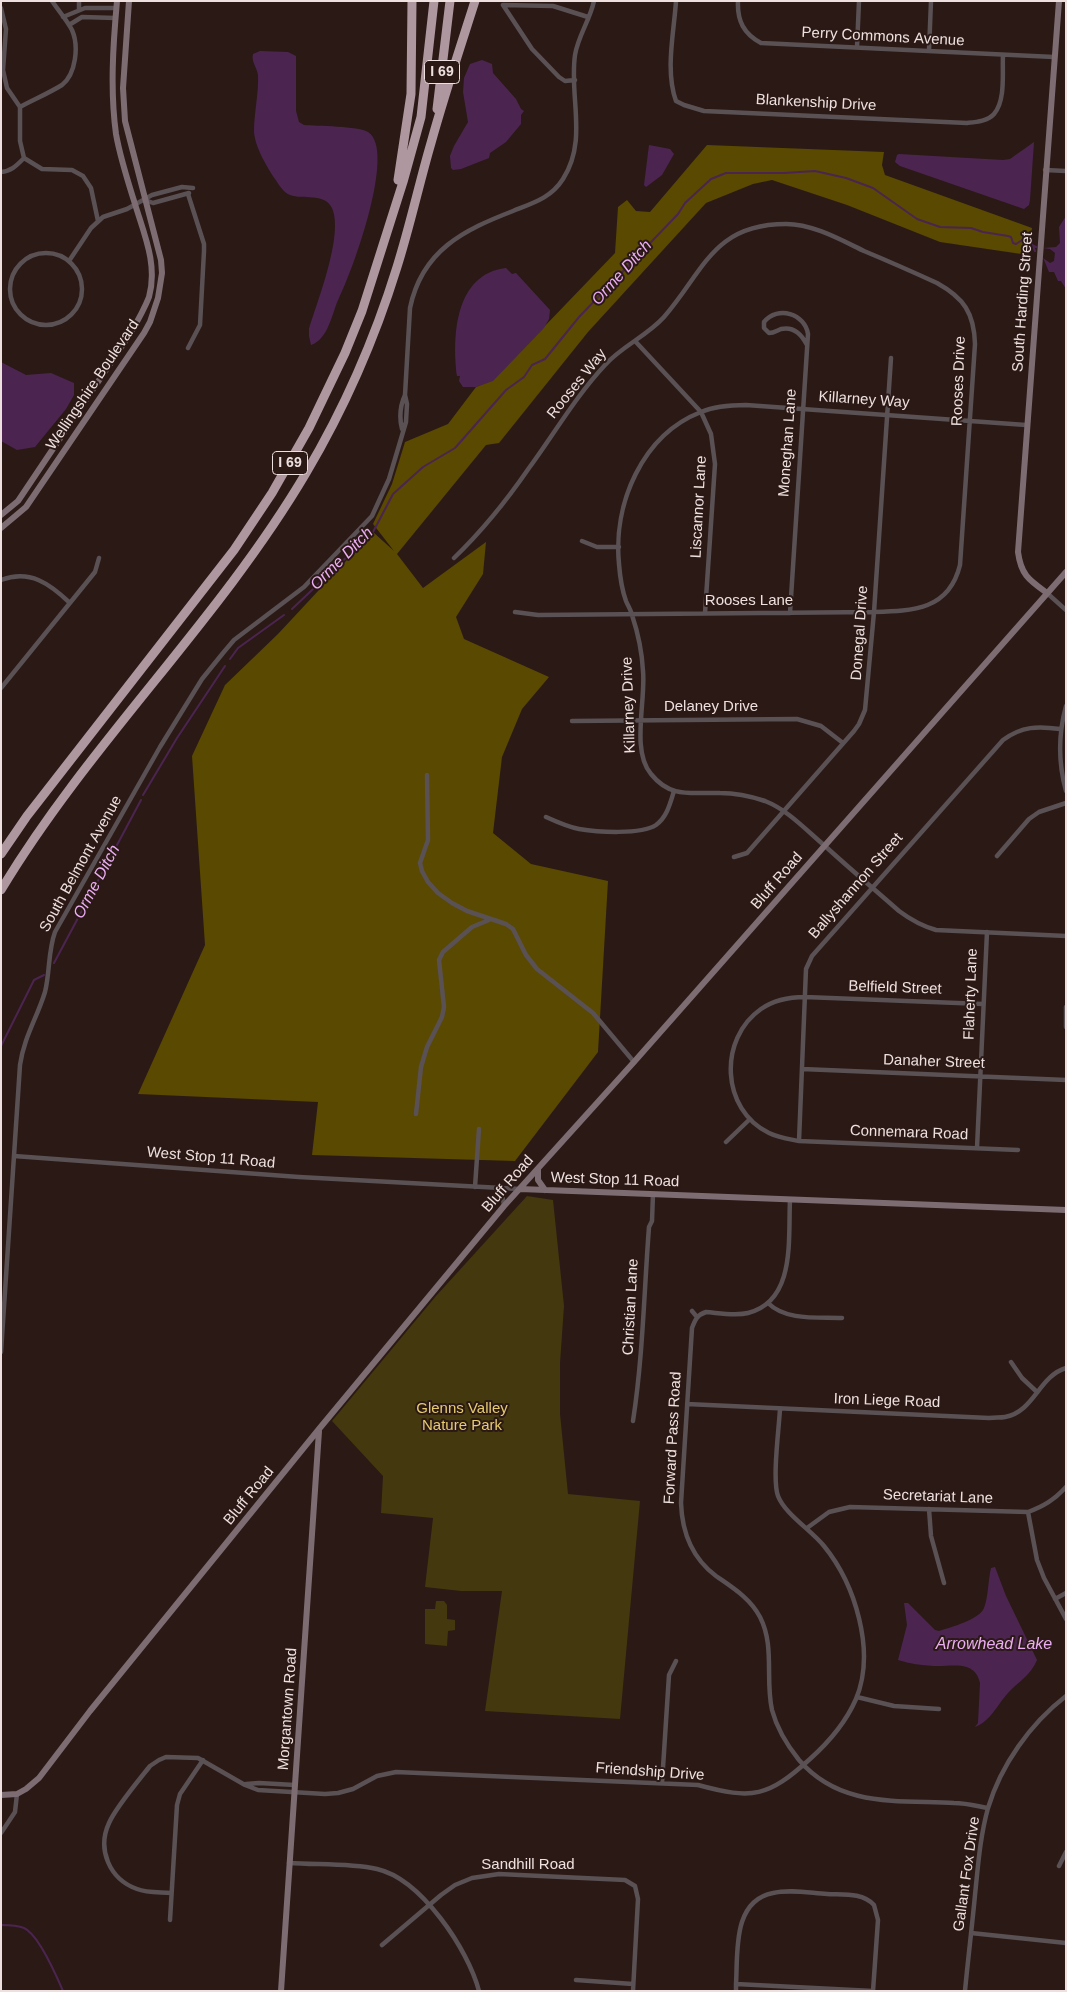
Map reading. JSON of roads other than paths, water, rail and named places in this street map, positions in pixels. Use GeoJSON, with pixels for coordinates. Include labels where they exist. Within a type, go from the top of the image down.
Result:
{"type":"FeatureCollection","features":[{"type":"Feature","properties":{"kind":"highway"},"geometry":{"type":"LineString","coordinates":[[391,221],[404,149],[411,94],[412,1]]}},
{"type":"Feature","properties":{"kind":"highway","name":"I 69"},"geometry":{"type":"LineString","coordinates":[[1,854],[27,816],[234,550],[272,493],[309,428],[344,353],[368,292],[391,221],[421,118],[434,1]]}},
{"type":"Feature","properties":{"kind":"highway","name":"I 69"},"geometry":{"type":"LineString","coordinates":[[1,890],[49,816],[242,572],[307,472],[346,397],[389,293],[409,228],[431,142],[442,74],[450,1]]}},
{"type":"Feature","properties":{"kind":"highway"},"geometry":{"type":"LineString","coordinates":[[431,142],[475,1]]}},
{"type":"Feature","properties":{"kind":"main road","name":"Wellingshire Boulevard"},"geometry":{"type":"LineString","coordinates":[[1,528],[26,507],[97,404],[150,322],[158,298],[162,273],[158,247],[128,136],[124,114],[123,88],[129,1]]}},
{"type":"Feature","properties":{"kind":"main road","name":"South Harding Street"},"geometry":{"type":"LineString","coordinates":[[1047,594],[1025,576],[1019,560],[1026,425],[1058,1]]}},
{"type":"Feature","properties":{"kind":"main road","name":"Wellingshire Boulevard"},"geometry":{"type":"LineString","coordinates":[[1,515],[18,501],[142,314],[149,295],[152,262],[147,238],[135,205],[117,139],[113,106],[116,5]]}},
{"type":"Feature","properties":{"kind":"main road","name":"Bluff Road"},"geometry":{"type":"LineString","coordinates":[[17,1794],[39,1778],[90,1711],[504,1206],[634,1062],[1066,572]]}},
{"type":"Feature","properties":{"kind":"main road"},"geometry":{"type":"LineString","coordinates":[[538,1168],[538,1180],[545,1190]]}},
{"type":"Feature","properties":{"kind":"main road","name":"West Stop 11 Road"},"geometry":{"type":"LineString","coordinates":[[520,1189],[1066,1210]]}},
{"type":"Feature","properties":{"kind":"main road","name":"Morgantown Road"},"geometry":{"type":"LineString","coordinates":[[281,1991],[319,1430]]}},
{"type":"Feature","properties":{"kind":"main road"},"geometry":{"type":"LineString","coordinates":[[1,1795],[17,1794]]}},
{"type":"Feature","properties":{"kind":"street"},"geometry":{"type":"LineString","coordinates":[[20,107],[63,84],[70,76],[74,67],[75,44],[72,32],[52,1]]}},
{"type":"Feature","properties":{"kind":"street"},"geometry":{"type":"LineString","coordinates":[[79,1],[79,10]]}},
{"type":"Feature","properties":{"kind":"street"},"geometry":{"type":"LineString","coordinates":[[588,17],[553,6],[503,5],[528,45],[565,81],[575,80],[575,54],[594,1]]}},
{"type":"Feature","properties":{"kind":"street","name":"Blankenship Drive"},"geometry":{"type":"LineString","coordinates":[[676,1],[671,72],[673,91],[676,100],[684,105],[704,111],[967,123],[993,115],[998,107],[1002,89],[1003,55]]}},
{"type":"Feature","properties":{"kind":"street","name":"Perry Commons Avenue"},"geometry":{"type":"LineString","coordinates":[[738,1],[740,24],[752,38],[762,42],[1054,57]]}},
{"type":"Feature","properties":{"kind":"street"},"geometry":{"type":"LineString","coordinates":[[857,47],[859,1]]}},
{"type":"Feature","properties":{"kind":"street"},"geometry":{"type":"LineString","coordinates":[[929,51],[931,1]]}},
{"type":"Feature","properties":{"kind":"street"},"geometry":{"type":"LineString","coordinates":[[63,17],[85,8],[116,5]]}},
{"type":"Feature","properties":{"kind":"street"},"geometry":{"type":"LineString","coordinates":[[1,8],[6,29],[4,80],[20,107],[20,141],[24,158],[42,169],[72,170],[83,176],[91,188],[98,221]]}},
{"type":"Feature","properties":{"kind":"street"},"geometry":{"type":"LineString","coordinates":[[68,25],[82,17],[116,18]]}},
{"type":"Feature","properties":{"kind":"street","name":"South Belmont Avenue"},"geometry":{"type":"LineString","coordinates":[[1,1352],[23,1051],[44,993],[50,948],[60,922],[160,747],[202,679],[231,644],[293,596],[323,569],[366,524],[377,507],[392,469],[402,430],[401,413],[405,395],[412,297],[420,280],[436,256],[456,237],[478,225],[540,201],[554,190],[570,166],[576,149],[578,130],[575,80]]}},
{"type":"Feature","properties":{"kind":"street"},"geometry":{"type":"LineString","coordinates":[[1,172],[16,167],[24,158]]}},
{"type":"Feature","properties":{"kind":"street"},"geometry":{"type":"LineString","coordinates":[[1046,170],[1066,171]]}},
{"type":"Feature","properties":{"kind":"street"},"geometry":{"type":"LineString","coordinates":[[69,261],[91,228],[106,216],[128,209],[152,195],[182,186],[193,188],[188,194],[153,203],[145,200]]}},
{"type":"Feature","properties":{"kind":"street"},"geometry":{"type":"LineString","coordinates":[[188,194],[204,244],[200,325],[188,348]]}},
{"type":"Feature","properties":{"kind":"street","name":"Rooses Way"},"geometry":{"type":"LineString","coordinates":[[454,558],[475,537],[523,477],[568,412],[606,364],[664,316],[720,244],[752,228],[789,224]]}},
{"type":"Feature","properties":{"kind":"street","name":"Rooses Drive"},"geometry":{"type":"LineString","coordinates":[[789,224],[831,235],[937,283],[952,292],[962,302],[971,317],[974,329],[971,420],[960,565]]}},
{"type":"Feature","properties":{"kind":"street"},"geometry":{"type":"LineString","coordinates":[[42,253],[52,253],[69,261],[78,272],[82,286],[79,302],[75,310],[63,320],[51,324],[32,322],[17,311],[10,293],[10,284],[18,266],[25,259],[42,253]]}},
{"type":"Feature","properties":{"kind":"street","name":"Moneghan Lane"},"geometry":{"type":"LineString","coordinates":[[790,613],[807,345],[807,327],[799,317],[781,313],[772,315],[764,322],[764,328],[769,333],[786,329],[796,331],[803,337],[807,345]]}},
{"type":"Feature","properties":{"kind":"street","name":"Liscannor Lane"},"geometry":{"type":"LineString","coordinates":[[635,341],[701,412],[711,434],[715,464],[705,613]]}},
{"type":"Feature","properties":{"kind":"street","name":"Donegal Drive"},"geometry":{"type":"LineString","coordinates":[[734,857],[747,853],[860,724],[867,706],[891,358]]}},
{"type":"Feature","properties":{"kind":"street","name":"Killarney Way"},"geometry":{"type":"LineString","coordinates":[[701,412],[723,406],[746,404],[1026,425]]}},
{"type":"Feature","properties":{"kind":"street","name":"Killarney Drive"},"geometry":{"type":"LineString","coordinates":[[701,412],[665,433],[654,445],[644,459],[625,501],[620,524],[619,547],[622,587],[632,614],[644,672],[640,747],[644,764],[649,773],[659,784],[674,791],[744,795],[765,801],[782,811],[899,911],[914,922],[925,927],[936,930],[1066,936]]}},
{"type":"Feature","properties":{"kind":"street"},"geometry":{"type":"LineString","coordinates":[[582,541],[597,546],[619,547]]}},
{"type":"Feature","properties":{"kind":"street"},"geometry":{"type":"LineString","coordinates":[[1,688],[95,572],[99,558]]}},
{"type":"Feature","properties":{"kind":"street","name":"Rooses Lane"},"geometry":{"type":"LineString","coordinates":[[515,612],[538,615],[906,611],[923,608],[934,602],[950,588],[960,565]]}},
{"type":"Feature","properties":{"kind":"street"},"geometry":{"type":"LineString","coordinates":[[1,580],[23,576],[33,577],[52,586],[70,603]]}},
{"type":"Feature","properties":{"kind":"street"},"geometry":{"type":"LineString","coordinates":[[1047,594],[1066,610]]}},
{"type":"Feature","properties":{"kind":"street"},"geometry":{"type":"LineString","coordinates":[[1066,706],[1060,729],[1060,764],[1066,791]]}},
{"type":"Feature","properties":{"kind":"street","name":"Delaney Drive"},"geometry":{"type":"LineString","coordinates":[[572,721],[797,719],[821,726],[843,743]]}},
{"type":"Feature","properties":{"kind":"street","name":"Ballyshannon Street"},"geometry":{"type":"LineString","coordinates":[[799,1141],[806,970],[812,956],[1003,740],[1011,733],[1027,727],[1060,729]]}},
{"type":"Feature","properties":{"kind":"street"},"geometry":{"type":"LineString","coordinates":[[426,775],[428,840],[420,864],[422,871],[438,893],[452,903],[467,912],[506,924],[513,929],[526,955],[537,969],[593,1013],[634,1062]]}},
{"type":"Feature","properties":{"kind":"street"},"geometry":{"type":"LineString","coordinates":[[546,817],[564,825],[580,829],[636,832],[648,829],[664,818],[674,791]]}},
{"type":"Feature","properties":{"kind":"street"},"geometry":{"type":"LineString","coordinates":[[996,856],[1034,816],[1048,809],[1066,804]]}},
{"type":"Feature","properties":{"kind":"street"},"geometry":{"type":"LineString","coordinates":[[416,1114],[421,1067],[427,1047],[442,1017],[444,1007],[439,960],[443,952],[472,927],[490,920]]}},
{"type":"Feature","properties":{"kind":"street","name":"Flaherty Lane"},"geometry":{"type":"LineString","coordinates":[[977,1148],[986,932]]}},
{"type":"Feature","properties":{"kind":"street","name":"Belfield Street"},"geometry":{"type":"LineString","coordinates":[[750,1119],[738,1103],[732,1084],[730,1062],[735,1042],[747,1022],[762,1009],[780,1000],[805,997],[983,1004]]}},
{"type":"Feature","properties":{"kind":"street"},"geometry":{"type":"LineString","coordinates":[[1066,1007],[1066,1027]]}},
{"type":"Feature","properties":{"kind":"street","name":"Danaher Street"},"geometry":{"type":"LineString","coordinates":[[802,1069],[1066,1080]]}},
{"type":"Feature","properties":{"kind":"street"},"geometry":{"type":"LineString","coordinates":[[726,1142],[750,1119]]}},
{"type":"Feature","properties":{"kind":"street","name":"Connemara Road"},"geometry":{"type":"LineString","coordinates":[[750,1119],[768,1132],[779,1137],[799,1141],[1018,1150]]}},
{"type":"Feature","properties":{"kind":"street"},"geometry":{"type":"LineString","coordinates":[[475,1187],[479,1130]]}},
{"type":"Feature","properties":{"kind":"street","name":"West Stop 11 Road"},"geometry":{"type":"LineString","coordinates":[[14,1156],[299,1177],[520,1189]]}},
{"type":"Feature","properties":{"kind":"street"},"geometry":{"type":"LineString","coordinates":[[494,1188],[502,1193],[504,1206]]}},
{"type":"Feature","properties":{"kind":"street","name":"Christian Lane"},"geometry":{"type":"LineString","coordinates":[[633,1421],[642,1352],[645,1280],[649,1227],[652,1221],[653,1194]]}},
{"type":"Feature","properties":{"kind":"street"},"geometry":{"type":"LineString","coordinates":[[692,1311],[697,1316],[706,1312],[747,1313],[768,1303],[782,1286],[786,1271],[790,1200]]}},
{"type":"Feature","properties":{"kind":"street"},"geometry":{"type":"LineString","coordinates":[[768,1303],[780,1312],[789,1315],[842,1318]]}},
{"type":"Feature","properties":{"kind":"street","name":"Forward Pass Road"},"geometry":{"type":"LineString","coordinates":[[697,1316],[692,1328],[687,1404],[681,1503],[684,1530],[690,1545],[701,1561],[715,1575],[744,1596],[760,1618],[769,1646],[769,1686],[772,1711],[783,1738],[803,1765]]}},
{"type":"Feature","properties":{"kind":"street"},"geometry":{"type":"LineString","coordinates":[[1011,1362],[1022,1378],[1037,1392]]}},
{"type":"Feature","properties":{"kind":"street","name":"Iron Liege Road"},"geometry":{"type":"LineString","coordinates":[[687,1404],[989,1418],[1006,1417],[1018,1412],[1030,1403],[1052,1375],[1066,1368]]}},
{"type":"Feature","properties":{"kind":"street"},"geometry":{"type":"LineString","coordinates":[[780,1409],[777,1494],[785,1507],[824,1546],[837,1564],[850,1588],[862,1630],[863,1659],[857,1697],[894,1706],[939,1708]]}},
{"type":"Feature","properties":{"kind":"street","name":"Secretariat Lane"},"geometry":{"type":"LineString","coordinates":[[807,1528],[829,1512],[850,1507],[1028,1512],[1049,1503],[1066,1487]]}},
{"type":"Feature","properties":{"kind":"street"},"geometry":{"type":"LineString","coordinates":[[929,1509],[931,1536],[944,1583]]}},
{"type":"Feature","properties":{"kind":"street"},"geometry":{"type":"LineString","coordinates":[[1028,1512],[1037,1560],[1066,1619]]}},
{"type":"Feature","properties":{"kind":"street"},"geometry":{"type":"LineString","coordinates":[[1055,1599],[1066,1593]]}},
{"type":"Feature","properties":{"kind":"street"},"geometry":{"type":"LineString","coordinates":[[662,1783],[669,1675],[676,1661]]}},
{"type":"Feature","properties":{"kind":"street","name":"Gallant Fox Drive"},"geometry":{"type":"LineString","coordinates":[[965,1991],[980,1843],[988,1808],[1005,1768],[1017,1749],[1041,1719],[1066,1696]]}},
{"type":"Feature","properties":{"kind":"street","name":"Friendship Drive"},"geometry":{"type":"LineString","coordinates":[[203,1760],[245,1785],[258,1790],[295,1789],[338,1793],[353,1789],[377,1776],[396,1772],[698,1785],[726,1793],[743,1795],[758,1793],[782,1783],[803,1765],[836,1733],[857,1697]]}},
{"type":"Feature","properties":{"kind":"street"},"geometry":{"type":"LineString","coordinates":[[170,1920],[172,1893],[177,1804],[180,1794],[203,1760],[166,1757],[158,1760],[150,1766],[110,1820],[104,1834],[104,1850],[112,1871],[126,1884],[145,1891],[172,1893]]}},
{"type":"Feature","properties":{"kind":"street"},"geometry":{"type":"LineString","coordinates":[[803,1765],[826,1784],[862,1798],[957,1803],[988,1808]]}},
{"type":"Feature","properties":{"kind":"street"},"geometry":{"type":"LineString","coordinates":[[1,1833],[15,1812],[17,1794]]}},
{"type":"Feature","properties":{"kind":"street"},"geometry":{"type":"LineString","coordinates":[[1060,1866],[1066,1852]]}},
{"type":"Feature","properties":{"kind":"street"},"geometry":{"type":"LineString","coordinates":[[290,1863],[362,1866],[379,1869],[399,1878],[411,1887],[428,1905],[460,1947],[470,1966],[478,1991]]}},
{"type":"Feature","properties":{"kind":"street","name":"Sandhill Road"},"geometry":{"type":"LineString","coordinates":[[382,1945],[428,1905],[455,1885],[472,1878],[487,1875],[625,1880],[634,1885],[638,1899],[633,1984]]}},
{"type":"Feature","properties":{"kind":"street"},"geometry":{"type":"LineString","coordinates":[[736,1984],[873,1991],[877,1912],[872,1904],[860,1896],[784,1892],[766,1895],[753,1903],[744,1915],[740,1926],[736,1984],[736,1991]]}},
{"type":"Feature","properties":{"kind":"street"},"geometry":{"type":"LineString","coordinates":[[971,1933],[1066,1943]]}},
{"type":"Feature","properties":{"kind":"street"},"geometry":{"type":"LineString","coordinates":[[576,1980],[633,1984],[633,1991]]}},
{"type":"Feature","properties":{"kind":"water"},"geometry":{"type":"Polygon","coordinates":[[[260,51],[288,52],[296,56],[296,111],[299,122],[304,125],[347,127],[363,130],[368,132],[376,143],[378,162],[375,186],[362,239],[326,331],[317,342],[311,345],[309,329],[328,268],[335,235],[335,220],[332,208],[324,200],[290,195],[286,192],[272,174],[259,150],[254,132],[258,75],[253,62],[253,54],[260,51]]]}},
{"type":"Feature","properties":{"kind":"water"},"geometry":{"type":"Polygon","coordinates":[[[482,60],[492,64],[493,73],[524,111],[521,115],[521,124],[506,142],[490,153],[489,158],[461,169],[453,170],[451,168],[450,156],[468,122],[463,92],[464,78],[470,64],[482,60]]]}},
{"type":"Feature","properties":{"kind":"water"},"geometry":{"type":"Polygon","coordinates":[[[1034,142],[1030,200],[1029,205],[1024,209],[900,166],[895,162],[899,154],[1010,159],[1034,142]]]}},
{"type":"Feature","properties":{"kind":"water"},"geometry":{"type":"Polygon","coordinates":[[[649,145],[670,149],[674,154],[662,175],[646,187],[644,185],[649,145]]]}},
{"type":"Feature","properties":{"kind":"water"},"geometry":{"type":"Polygon","coordinates":[[[1066,216],[1066,289],[1061,281],[1058,281],[1054,272],[1049,272],[1043,258],[1050,263],[1054,261],[1055,253],[1050,249],[1043,248],[1056,247],[1060,243],[1059,227],[1066,216]]]}},
{"type":"Feature","properties":{"kind":"water"},"geometry":{"type":"Polygon","coordinates":[[[506,268],[512,274],[516,273],[550,310],[549,319],[544,328],[493,381],[476,387],[463,387],[459,381],[460,376],[457,376],[455,343],[461,309],[467,294],[476,282],[489,273],[506,268]]]}},
{"type":"Feature","properties":{"kind":"water"},"geometry":{"type":"Polygon","coordinates":[[[1,362],[26,375],[51,373],[74,383],[74,395],[66,409],[35,447],[17,450],[1,441],[1,362]]]}},
{"type":"Feature","properties":{"kind":"water","name":"Arrowhead Lake"},"geometry":{"type":"Polygon","coordinates":[[[995,1567],[1006,1596],[1037,1660],[1031,1670],[1008,1693],[990,1717],[975,1727],[978,1723],[980,1683],[973,1670],[954,1665],[934,1666],[898,1660],[907,1625],[904,1603],[908,1603],[935,1630],[939,1631],[964,1622],[977,1616],[984,1608],[991,1568],[995,1567]]]}},
{"type":"Feature","properties":{"kind":"waterway","name":"Orme Ditch"},"geometry":{"type":"LineString","coordinates":[[292,609],[373,532],[393,494],[423,467],[455,448],[506,390],[524,377],[532,365],[545,359],[579,317],[678,214],[685,203],[711,179],[726,173],[815,171],[846,178],[873,188],[917,219],[940,227],[971,228],[1011,237],[1013,243],[1016,244],[1022,240],[1036,247]]}},
{"type":"Feature","properties":{"kind":"waterway","name":"Orme Ditch"},"geometry":{"type":"LineString","coordinates":[[1032,244],[1035,251]]}},
{"type":"Feature","properties":{"kind":"waterway","name":"Orme Ditch"},"geometry":{"type":"LineString","coordinates":[[230,659],[238,648],[284,615]]}},
{"type":"Feature","properties":{"kind":"waterway","name":"Orme Ditch"},"geometry":{"type":"LineString","coordinates":[[143,795],[177,738],[225,666]]}},
{"type":"Feature","properties":{"kind":"waterway","name":"Orme Ditch"},"geometry":{"type":"LineString","coordinates":[[54,963],[141,800]]}},
{"type":"Feature","properties":{"kind":"waterway","name":"Orme Ditch"},"geometry":{"type":"LineString","coordinates":[[1,1046],[34,980],[44,975]]}},
{"type":"Feature","properties":{"kind":"waterway"},"geometry":{"type":"LineString","coordinates":[[1,1925],[19,1926],[35,1938],[63,1991]]}},
{"type":"Feature","properties":{"kind":"park label","name":"Glenns Valley Nature Park"},"geometry":{"type":"Point","coordinates":[462,1418]}}]}
